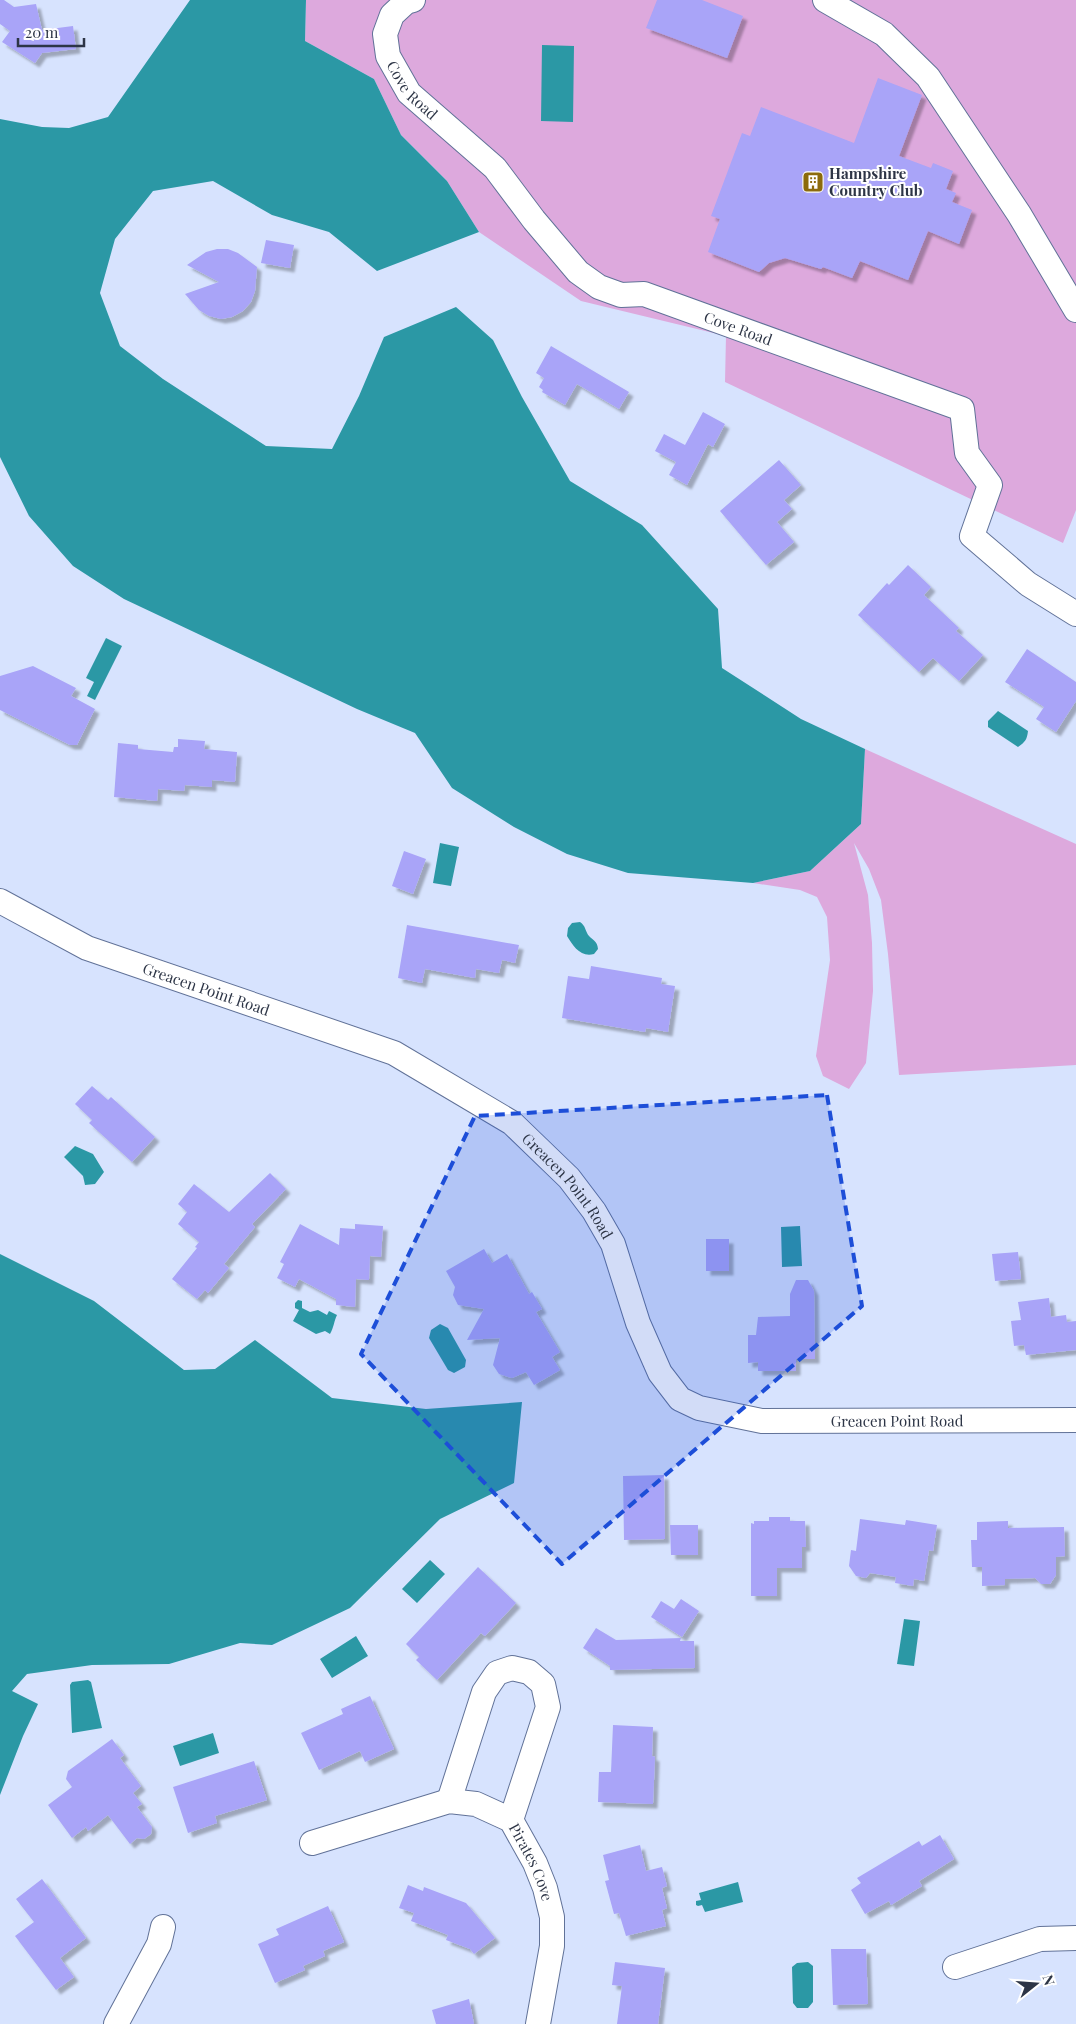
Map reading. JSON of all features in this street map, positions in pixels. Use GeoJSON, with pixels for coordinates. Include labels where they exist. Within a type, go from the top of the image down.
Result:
{"type":"FeatureCollection","features":[{"type":"Feature","properties":{"kind":"street","name":"Cove Road"},"geometry":{"type":"LineString","coordinates":[[413,0],[406,2],[392,15],[384,34],[388,56],[409,93],[495,168],[558,250],[578,272],[599,287],[621,295],[644,294],[962,409],[967,453],[990,485],[972,536],[1028,584],[1076,614]]}},
{"type":"Feature","properties":{"kind":"street"},"geometry":{"type":"LineString","coordinates":[[825,0],[884,34],[928,76],[1019,214],[1076,310]]}},
{"type":"Feature","properties":{"kind":"street","name":"Greacen Point Road"},"geometry":{"type":"LineString","coordinates":[[0,902],[88,948],[394,1052],[512,1123],[569,1178],[594,1210],[613,1244],[638,1322],[660,1373],[680,1399],[699,1408],[762,1421],[1076,1420]]}},
{"type":"Feature","properties":{"kind":"street"},"geometry":{"type":"LineString","coordinates":[[449,1801],[484,1692],[497,1673],[512,1668],[529,1672],[543,1684],[548,1707],[511,1820]]}},
{"type":"Feature","properties":{"kind":"street","name":"Pirates Cove"},"geometry":{"type":"LineString","coordinates":[[312,1844],[449,1801],[476,1804],[511,1820],[535,1863],[545,1888],[552,1917],[552,1946],[538,2024]]}},
{"type":"Feature","properties":{"kind":"street"},"geometry":{"type":"LineString","coordinates":[[116,2024],[159,1944],[163,1927]]}},
{"type":"Feature","properties":{"kind":"street"},"geometry":{"type":"LineString","coordinates":[[955,1967],[1040,1939],[1076,1938]]}},
{"type":"Feature","properties":{"kind":"highlighted area"},"geometry":{"type":"Polygon","coordinates":[[[827,1095],[862,1306],[562,1564],[361,1354],[475,1116],[827,1095]]]}},
{"type":"Feature","properties":{"kind":"shaded area"},"geometry":{"type":"Polygon","coordinates":[[[190,0],[306,0],[305,41],[374,79],[401,135],[447,181],[479,232],[377,271],[329,232],[272,215],[213,181],[153,191],[115,239],[100,293],[120,346],[163,379],[266,446],[332,449],[359,396],[384,337],[456,307],[493,340],[522,397],[570,481],[642,525],[718,609],[722,668],[801,719],[865,749],[861,824],[810,871],[753,883],[628,873],[567,854],[514,827],[452,788],[415,733],[357,709],[124,599],[73,566],[29,516],[0,457],[0,119],[42,127],[69,128],[108,117],[190,0]]]}},
{"type":"Feature","properties":{"kind":"shaded area","name":"Hampshire Country Club"},"geometry":{"type":"Polygon","coordinates":[[[306,0],[1076,0],[1076,510],[1063,543],[725,382],[726,336],[581,301],[479,232],[447,181],[401,135],[374,79],[305,41],[306,0]]]}},
{"type":"Feature","properties":{"kind":"shaded area"},"geometry":{"type":"Polygon","coordinates":[[[542,45],[574,46],[573,122],[541,121],[542,45]]]}},
{"type":"Feature","properties":{"kind":"shaded area"},"geometry":{"type":"Polygon","coordinates":[[[106,638],[122,646],[95,700],[87,696],[94,682],[86,678],[106,638]]]}},
{"type":"Feature","properties":{"kind":"shaded area"},"geometry":{"type":"Polygon","coordinates":[[[998,711],[1028,731],[1025,741],[1018,747],[988,727],[988,721],[998,711]]]}},
{"type":"Feature","properties":{"kind":"shaded area"},"geometry":{"type":"Polygon","coordinates":[[[865,749],[1076,844],[1076,1065],[899,1075],[881,900],[869,869],[854,843],[868,895],[872,943],[873,991],[866,1063],[849,1089],[823,1076],[816,1056],[830,960],[827,917],[817,897],[800,890],[753,883],[810,871],[861,824],[865,749]]]}},
{"type":"Feature","properties":{"kind":"shaded area"},"geometry":{"type":"Polygon","coordinates":[[[440,843],[459,847],[451,886],[433,883],[440,843]]]}},
{"type":"Feature","properties":{"kind":"shaded area"},"geometry":{"type":"Polygon","coordinates":[[[580,922],[597,944],[598,949],[594,954],[581,953],[567,936],[568,928],[572,923],[580,922]]]}},
{"type":"Feature","properties":{"kind":"shaded area"},"geometry":{"type":"Polygon","coordinates":[[[75,1146],[93,1154],[104,1172],[95,1184],[85,1185],[83,1176],[64,1157],[75,1146]]]}},
{"type":"Feature","properties":{"kind":"shaded area"},"geometry":{"type":"Polygon","coordinates":[[[800,1226],[802,1266],[782,1267],[781,1227],[800,1226]]]}},
{"type":"Feature","properties":{"kind":"shaded area"},"geometry":{"type":"Polygon","coordinates":[[[0,1254],[94,1301],[184,1370],[215,1369],[255,1340],[332,1398],[426,1409],[522,1402],[514,1483],[440,1519],[350,1608],[272,1645],[240,1643],[169,1664],[92,1665],[27,1674],[12,1691],[38,1704],[23,1736],[0,1795],[0,1254]]]}},
{"type":"Feature","properties":{"kind":"shaded area"},"geometry":{"type":"Polygon","coordinates":[[[298,1300],[302,1301],[302,1308],[310,1312],[318,1310],[327,1315],[329,1311],[337,1315],[330,1334],[325,1331],[316,1334],[293,1321],[299,1310],[295,1308],[295,1303],[298,1300]]]}},
{"type":"Feature","properties":{"kind":"shaded area"},"geometry":{"type":"Polygon","coordinates":[[[440,1324],[448,1328],[466,1360],[465,1367],[454,1373],[448,1370],[429,1338],[431,1330],[440,1324]]]}},
{"type":"Feature","properties":{"kind":"shaded area"},"geometry":{"type":"Polygon","coordinates":[[[430,1560],[445,1574],[417,1603],[402,1589],[430,1560]]]}},
{"type":"Feature","properties":{"kind":"shaded area"},"geometry":{"type":"Polygon","coordinates":[[[904,1619],[920,1621],[914,1666],[897,1664],[904,1619]]]}},
{"type":"Feature","properties":{"kind":"shaded area"},"geometry":{"type":"Polygon","coordinates":[[[356,1636],[368,1656],[332,1678],[320,1659],[356,1636]]]}},
{"type":"Feature","properties":{"kind":"shaded area"},"geometry":{"type":"Polygon","coordinates":[[[88,1680],[91,1682],[102,1728],[72,1733],[70,1685],[72,1682],[88,1680]]]}},
{"type":"Feature","properties":{"kind":"shaded area"},"geometry":{"type":"Polygon","coordinates":[[[213,1733],[219,1753],[180,1766],[173,1746],[213,1733]]]}},
{"type":"Feature","properties":{"kind":"shaded area"},"geometry":{"type":"Polygon","coordinates":[[[738,1882],[743,1902],[705,1912],[702,1905],[696,1905],[696,1901],[701,1900],[699,1893],[738,1882]]]}},
{"type":"Feature","properties":{"kind":"shaded area"},"geometry":{"type":"Polygon","coordinates":[[[808,1962],[813,1966],[813,2002],[808,2008],[797,2008],[793,2003],[792,1967],[797,1963],[808,1962]]]}},
{"type":"Feature","properties":{"kind":"building"},"geometry":{"type":"Polygon","coordinates":[[[0,0],[4,0],[14,7],[36,4],[42,30],[73,26],[76,49],[42,53],[35,63],[2,42],[10,31],[0,24],[0,0]]]}},
{"type":"Feature","properties":{"kind":"building"},"geometry":{"type":"Polygon","coordinates":[[[657,0],[702,0],[743,16],[727,58],[646,28],[657,0]]]}},
{"type":"Feature","properties":{"kind":"building","name":"Hampshire Country Club"},"geometry":{"type":"Polygon","coordinates":[[[878,78],[922,95],[899,156],[931,168],[933,163],[953,171],[946,189],[956,193],[952,202],[972,210],[959,244],[928,231],[908,280],[860,261],[852,278],[823,267],[821,269],[785,258],[769,263],[759,272],[708,252],[720,219],[711,216],[742,133],[750,136],[761,107],[854,143],[878,78]]]}},
{"type":"Feature","properties":{"kind":"building"},"geometry":{"type":"Polygon","coordinates":[[[266,240],[294,245],[290,268],[261,263],[266,240]]]}},
{"type":"Feature","properties":{"kind":"building"},"geometry":{"type":"Polygon","coordinates":[[[228,249],[238,253],[257,267],[255,291],[251,302],[243,311],[232,317],[221,319],[209,316],[199,310],[185,294],[219,282],[187,265],[206,252],[228,249]]]}},
{"type":"Feature","properties":{"kind":"building"},"geometry":{"type":"Polygon","coordinates":[[[551,346],[629,392],[619,409],[577,384],[565,405],[542,392],[543,390],[539,387],[544,378],[536,373],[551,346]]]}},
{"type":"Feature","properties":{"kind":"building"},"geometry":{"type":"Polygon","coordinates":[[[703,412],[725,424],[713,447],[708,444],[687,485],[669,475],[676,462],[655,451],[664,434],[685,445],[703,412]]]}},
{"type":"Feature","properties":{"kind":"building"},"geometry":{"type":"Polygon","coordinates":[[[779,460],[801,485],[784,500],[792,509],[777,522],[794,542],[766,565],[720,511],[779,460]]]}},
{"type":"Feature","properties":{"kind":"building"},"geometry":{"type":"Polygon","coordinates":[[[908,565],[931,587],[924,595],[959,628],[956,631],[983,655],[959,681],[933,658],[919,672],[858,615],[887,583],[889,585],[908,565]]]}},
{"type":"Feature","properties":{"kind":"building"},"geometry":{"type":"Polygon","coordinates":[[[1027,649],[1076,682],[1076,701],[1056,732],[1036,719],[1044,707],[1005,682],[1027,649]]]}},
{"type":"Feature","properties":{"kind":"building"},"geometry":{"type":"Polygon","coordinates":[[[33,666],[76,688],[71,696],[95,709],[77,745],[70,745],[0,710],[0,676],[33,666]]]}},
{"type":"Feature","properties":{"kind":"building"},"geometry":{"type":"Polygon","coordinates":[[[178,739],[205,741],[204,749],[237,752],[235,782],[212,780],[212,787],[185,785],[184,791],[158,789],[157,801],[114,797],[118,743],[138,745],[138,749],[173,752],[174,747],[178,747],[178,739]]]}},
{"type":"Feature","properties":{"kind":"building"},"geometry":{"type":"Polygon","coordinates":[[[404,851],[426,859],[413,894],[392,886],[404,851]]]}},
{"type":"Feature","properties":{"kind":"building"},"geometry":{"type":"Polygon","coordinates":[[[407,925],[519,945],[515,963],[502,960],[499,973],[476,969],[475,978],[425,969],[422,983],[398,978],[407,925]]]}},
{"type":"Feature","properties":{"kind":"building"},"geometry":{"type":"Polygon","coordinates":[[[591,966],[662,978],[661,984],[675,986],[668,1032],[646,1028],[645,1032],[562,1018],[568,976],[589,979],[591,966]]]}},
{"type":"Feature","properties":{"kind":"building"},"geometry":{"type":"Polygon","coordinates":[[[92,1086],[108,1100],[111,1097],[155,1137],[132,1162],[89,1123],[92,1120],[75,1104],[92,1086]]]}},
{"type":"Feature","properties":{"kind":"building"},"geometry":{"type":"Polygon","coordinates":[[[270,1173],[286,1189],[252,1224],[255,1227],[224,1264],[229,1268],[208,1293],[205,1290],[197,1299],[172,1279],[197,1248],[195,1247],[199,1242],[178,1224],[187,1212],[178,1204],[194,1184],[229,1212],[270,1173]]]}},
{"type":"Feature","properties":{"kind":"building"},"geometry":{"type":"Polygon","coordinates":[[[300,1224],[339,1245],[340,1228],[355,1229],[355,1224],[383,1226],[381,1257],[370,1256],[369,1280],[356,1279],[355,1307],[336,1305],[336,1299],[299,1279],[295,1287],[277,1278],[284,1264],[280,1262],[300,1224]]]}},
{"type":"Feature","properties":{"kind":"building"},"geometry":{"type":"Polygon","coordinates":[[[706,1239],[729,1239],[729,1271],[706,1271],[706,1239]]]}},
{"type":"Feature","properties":{"kind":"building"},"geometry":{"type":"Polygon","coordinates":[[[484,1249],[492,1263],[507,1254],[529,1294],[532,1292],[542,1309],[536,1312],[560,1352],[552,1357],[560,1370],[534,1385],[526,1372],[512,1378],[499,1374],[493,1365],[500,1338],[467,1340],[484,1309],[458,1305],[453,1295],[455,1287],[446,1271],[484,1249]]]}},
{"type":"Feature","properties":{"kind":"building"},"geometry":{"type":"Polygon","coordinates":[[[1018,1252],[1021,1279],[995,1281],[992,1254],[1018,1252]]]}},
{"type":"Feature","properties":{"kind":"building"},"geometry":{"type":"Polygon","coordinates":[[[796,1280],[808,1280],[814,1291],[815,1359],[796,1359],[796,1371],[758,1371],[758,1362],[748,1363],[748,1335],[756,1335],[758,1317],[790,1316],[790,1294],[796,1280]]]}},
{"type":"Feature","properties":{"kind":"building"},"geometry":{"type":"Polygon","coordinates":[[[1049,1298],[1051,1317],[1066,1315],[1067,1322],[1076,1321],[1076,1350],[1026,1355],[1024,1345],[1014,1346],[1011,1321],[1021,1320],[1018,1302],[1049,1298]]]}},
{"type":"Feature","properties":{"kind":"building"},"geometry":{"type":"Polygon","coordinates":[[[664,1475],[665,1539],[624,1540],[623,1476],[664,1475]]]}},
{"type":"Feature","properties":{"kind":"building"},"geometry":{"type":"Polygon","coordinates":[[[769,1517],[790,1517],[790,1521],[805,1521],[806,1547],[802,1547],[802,1568],[777,1568],[777,1596],[751,1596],[751,1523],[754,1524],[754,1521],[769,1521],[769,1517]]]}},
{"type":"Feature","properties":{"kind":"building"},"geometry":{"type":"Polygon","coordinates":[[[860,1519],[905,1525],[906,1520],[937,1525],[933,1551],[929,1550],[924,1581],[914,1579],[913,1586],[895,1583],[896,1577],[870,1573],[866,1578],[856,1576],[849,1566],[851,1550],[856,1551],[860,1519]]]}},
{"type":"Feature","properties":{"kind":"building"},"geometry":{"type":"Polygon","coordinates":[[[1008,1521],[1008,1528],[1064,1527],[1065,1556],[1056,1557],[1056,1575],[1050,1584],[1041,1584],[1035,1578],[1005,1579],[1005,1585],[982,1586],[982,1567],[972,1567],[971,1540],[977,1540],[977,1522],[1008,1521]]]}},
{"type":"Feature","properties":{"kind":"building"},"geometry":{"type":"Polygon","coordinates":[[[670,1525],[698,1525],[698,1555],[671,1555],[670,1525]]]}},
{"type":"Feature","properties":{"kind":"building"},"geometry":{"type":"Polygon","coordinates":[[[478,1567],[516,1603],[485,1636],[481,1633],[437,1680],[416,1660],[419,1657],[406,1644],[478,1567]]]}},
{"type":"Feature","properties":{"kind":"building"},"geometry":{"type":"Polygon","coordinates":[[[681,1599],[699,1611],[682,1637],[651,1617],[661,1601],[674,1609],[681,1599]]]}},
{"type":"Feature","properties":{"kind":"building"},"geometry":{"type":"Polygon","coordinates":[[[596,1628],[616,1640],[681,1638],[680,1641],[694,1641],[695,1668],[610,1670],[610,1666],[583,1648],[596,1628]]]}},
{"type":"Feature","properties":{"kind":"building"},"geometry":{"type":"Polygon","coordinates":[[[370,1696],[394,1749],[365,1762],[360,1751],[319,1770],[301,1733],[343,1714],[341,1709],[370,1696]]]}},
{"type":"Feature","properties":{"kind":"building"},"geometry":{"type":"Polygon","coordinates":[[[613,1725],[653,1727],[652,1756],[655,1757],[653,1804],[598,1802],[599,1772],[611,1772],[613,1725]]]}},
{"type":"Feature","properties":{"kind":"building"},"geometry":{"type":"Polygon","coordinates":[[[112,1739],[124,1755],[120,1758],[141,1786],[133,1793],[142,1804],[137,1807],[152,1827],[151,1834],[144,1839],[137,1838],[130,1844],[108,1815],[88,1831],[86,1827],[72,1838],[48,1805],[72,1787],[66,1779],[68,1771],[112,1739]]]}},
{"type":"Feature","properties":{"kind":"building"},"geometry":{"type":"Polygon","coordinates":[[[254,1761],[267,1800],[215,1816],[217,1823],[188,1833],[173,1787],[254,1761]]]}},
{"type":"Feature","properties":{"kind":"building"},"geometry":{"type":"Polygon","coordinates":[[[940,1835],[954,1859],[919,1881],[922,1886],[891,1905],[889,1901],[865,1914],[851,1890],[861,1883],[857,1878],[919,1841],[922,1846],[940,1835]]]}},
{"type":"Feature","properties":{"kind":"building"},"geometry":{"type":"Polygon","coordinates":[[[640,1845],[646,1871],[662,1867],[667,1886],[662,1888],[667,1908],[662,1910],[666,1926],[626,1936],[619,1913],[614,1914],[605,1881],[609,1880],[603,1855],[640,1845]]]}},
{"type":"Feature","properties":{"kind":"building"},"geometry":{"type":"Polygon","coordinates":[[[42,1879],[86,1938],[60,1958],[74,1977],[56,1990],[15,1936],[34,1922],[16,1899],[42,1879]]]}},
{"type":"Feature","properties":{"kind":"building"},"geometry":{"type":"Polygon","coordinates":[[[408,1885],[423,1891],[424,1887],[466,1903],[495,1938],[474,1954],[470,1949],[446,1940],[448,1935],[411,1921],[414,1913],[399,1908],[408,1885]]]}},
{"type":"Feature","properties":{"kind":"building"},"geometry":{"type":"Polygon","coordinates":[[[328,1906],[344,1942],[323,1951],[325,1956],[303,1966],[305,1970],[275,1983],[258,1944],[279,1935],[276,1929],[328,1906]]]}},
{"type":"Feature","properties":{"kind":"building"},"geometry":{"type":"Polygon","coordinates":[[[831,1949],[866,1949],[868,2004],[833,2005],[831,1949]]]}},
{"type":"Feature","properties":{"kind":"building"},"geometry":{"type":"Polygon","coordinates":[[[615,1962],[665,1968],[658,2024],[617,2024],[622,1986],[612,1985],[615,1962]]]}},
{"type":"Feature","properties":{"kind":"building"},"geometry":{"type":"Polygon","coordinates":[[[469,1999],[474,2024],[436,2024],[432,2010],[469,1999]]]}},
{"type":"Feature","properties":{"kind":"place","name":"Hampshire Country Club"},"geometry":{"type":"Point","coordinates":[813,182]}}]}
